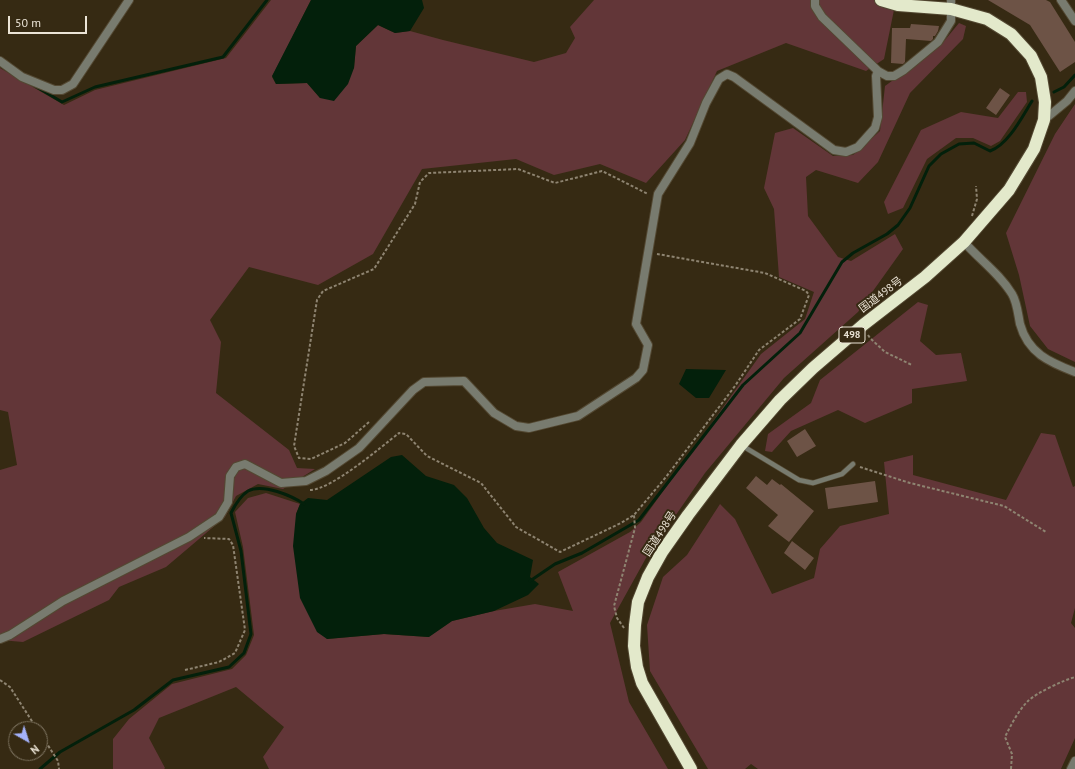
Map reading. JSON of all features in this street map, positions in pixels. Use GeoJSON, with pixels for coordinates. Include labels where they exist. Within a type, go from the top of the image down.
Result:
{"type":"FeatureCollection","features":[{"type":"Feature","properties":{"kind":"highway","name":"国道498号"},"geometry":{"type":"LineString","coordinates":[[691,769],[642,684],[637,667],[634,646],[635,625],[638,602],[648,577],[662,552],[688,515],[741,445],[780,400],[813,368],[864,324],[925,277],[964,242],[1010,190],[1034,149],[1044,120],[1045,102],[1041,77],[1031,56],[1011,34],[987,19],[951,4],[898,5],[881,0]]}},
{"type":"Feature","properties":{"kind":"street"},"geometry":{"type":"LineString","coordinates":[[0,61],[22,77],[54,90],[62,90],[72,84],[129,0]]}},
{"type":"Feature","properties":{"kind":"street"},"geometry":{"type":"LineString","coordinates":[[815,0],[815,6],[822,17],[878,71],[887,76],[894,76],[904,70],[938,42],[951,21],[951,4]]}},
{"type":"Feature","properties":{"kind":"street"},"geometry":{"type":"LineString","coordinates":[[1061,0],[1075,21]]}},
{"type":"Feature","properties":{"kind":"street"},"geometry":{"type":"LineString","coordinates":[[0,639],[10,635],[63,601],[189,537],[219,517],[228,502],[230,476],[236,467],[245,464],[281,483],[306,481],[326,471],[359,448],[413,390],[424,382],[464,381],[494,413],[516,426],[529,428],[578,416],[636,378],[643,370],[648,345],[636,324],[658,194],[690,144],[706,103],[719,79],[727,74],[734,77],[834,150],[846,152],[858,147],[875,128],[878,116],[876,76],[878,71]]}},
{"type":"Feature","properties":{"kind":"street"},"geometry":{"type":"LineString","coordinates":[[1044,120],[1067,102],[1075,91]]}},
{"type":"Feature","properties":{"kind":"street"},"geometry":{"type":"LineString","coordinates":[[964,242],[1004,281],[1014,296],[1023,335],[1034,349],[1050,362],[1075,372]]}},
{"type":"Feature","properties":{"kind":"street"},"geometry":{"type":"LineString","coordinates":[[1071,769],[1075,762]]}},
{"type":"Feature","properties":{"kind":"lane"},"geometry":{"type":"LineString","coordinates":[[741,445],[799,480],[812,483],[842,474],[853,464]]}},
{"type":"Feature","properties":{"kind":"path"},"geometry":{"type":"LineString","coordinates":[[369,422],[345,443],[311,459],[299,458],[294,446],[317,300],[323,290],[374,269],[415,204],[420,182],[429,173],[518,169],[555,183],[602,171],[650,194],[658,194]]}},
{"type":"Feature","properties":{"kind":"path"},"geometry":{"type":"LineString","coordinates":[[304,490],[317,490],[354,469],[399,433],[406,434],[427,456],[481,483],[516,527],[560,552],[621,524],[634,514],[666,477],[735,386],[759,350],[800,319],[809,295],[806,291],[765,273],[648,252]]}},
{"type":"Feature","properties":{"kind":"path"},"geometry":{"type":"LineString","coordinates":[[864,324],[870,338],[884,352],[912,365]]}},
{"type":"Feature","properties":{"kind":"path"},"geometry":{"type":"LineString","coordinates":[[853,464],[910,483],[1004,506],[1046,532]]}},
{"type":"Feature","properties":{"kind":"path"},"geometry":{"type":"LineString","coordinates":[[624,629],[617,618],[614,606],[635,528],[634,514]]}},
{"type":"Feature","properties":{"kind":"path"},"geometry":{"type":"LineString","coordinates":[[185,670],[219,662],[235,653],[245,630],[233,545],[229,539],[189,537]]}},
{"type":"Feature","properties":{"kind":"path"},"geometry":{"type":"LineString","coordinates":[[1011,769],[1012,754],[1006,737],[1012,722],[1029,700],[1064,680],[1075,677]]}},
{"type":"Feature","properties":{"kind":"path"},"geometry":{"type":"LineString","coordinates":[[0,680],[10,688],[32,721]]}},
{"type":"Feature","properties":{"kind":"path"},"geometry":{"type":"LineString","coordinates":[[48,745],[58,761],[59,769]]}},
{"type":"Feature","properties":{"kind":"shaded area"},"geometry":{"type":"Polygon","coordinates":[[[271,0],[311,0],[272,77],[276,84],[307,83],[320,98],[354,68],[356,46],[378,25],[395,33],[410,31],[534,62],[566,53],[575,38],[570,27],[594,0],[896,0],[884,59],[866,71],[786,43],[717,71],[685,140],[646,183],[600,164],[554,175],[516,159],[422,169],[373,254],[318,285],[249,267],[210,320],[221,342],[216,393],[289,450],[297,468],[315,469],[283,489],[258,484],[236,496],[225,517],[166,567],[119,587],[109,600],[23,642],[0,640],[0,470],[17,465],[8,412],[0,410],[0,68],[64,105],[95,90],[226,58],[271,0]]]}},
{"type":"Feature","properties":{"kind":"shaded area"},"geometry":{"type":"Polygon","coordinates":[[[311,0],[422,0],[424,8],[410,31],[395,33],[378,25],[356,46],[354,68],[348,84],[334,101],[320,98],[307,83],[276,84],[272,76],[311,0]]]}},
{"type":"Feature","properties":{"kind":"shaded area"},"geometry":{"type":"Polygon","coordinates":[[[959,23],[966,26],[963,39],[910,93],[878,162],[858,183],[816,170],[806,177],[808,216],[838,257],[851,261],[895,234],[903,249],[858,312],[784,378],[705,473],[646,558],[610,623],[629,702],[668,769],[269,769],[263,757],[284,727],[236,687],[159,718],[149,738],[165,768],[164,769],[113,769],[113,739],[129,719],[172,684],[232,669],[246,655],[254,635],[243,547],[235,512],[248,498],[266,493],[300,504],[296,514],[327,639],[384,634],[428,637],[452,621],[494,611],[535,604],[573,611],[558,572],[630,532],[641,522],[761,354],[805,319],[814,292],[779,277],[774,209],[764,188],[775,133],[793,128],[833,156],[853,155],[880,131],[885,86],[940,46],[959,23]]]}},
{"type":"Feature","properties":{"kind":"shaded area"},"geometry":{"type":"Polygon","coordinates":[[[1018,92],[1026,92],[1027,102],[1000,141],[991,146],[973,138],[956,138],[927,159],[903,208],[888,214],[884,202],[921,130],[961,112],[998,118],[1018,92]]]}},
{"type":"Feature","properties":{"kind":"shaded area"},"geometry":{"type":"Polygon","coordinates":[[[1075,104],[1075,362],[1048,349],[1030,326],[1019,275],[1006,233],[1055,134],[1075,104]]]}},
{"type":"Feature","properties":{"kind":"shaded area"},"geometry":{"type":"Polygon","coordinates":[[[918,302],[928,305],[920,341],[936,355],[961,353],[967,381],[912,389],[912,403],[865,423],[838,410],[791,431],[772,452],[765,451],[768,434],[811,403],[820,380],[918,302]]]}},
{"type":"Feature","properties":{"kind":"shaded area"},"geometry":{"type":"Polygon","coordinates":[[[686,369],[726,370],[709,398],[696,398],[679,384],[686,369]]]}},
{"type":"Feature","properties":{"kind":"shaded area"},"geometry":{"type":"Polygon","coordinates":[[[1041,433],[1055,435],[1073,487],[1075,486],[1075,608],[1071,623],[1075,628],[1075,738],[1061,769],[758,769],[751,764],[745,769],[708,769],[650,671],[647,625],[663,577],[687,555],[720,504],[735,519],[772,594],[814,578],[820,549],[840,526],[889,514],[884,462],[913,455],[913,475],[1006,500],[1041,433]]]}},
{"type":"Feature","properties":{"kind":"shaded area"},"geometry":{"type":"Polygon","coordinates":[[[402,455],[426,476],[454,485],[467,498],[484,528],[497,543],[533,560],[530,577],[539,584],[528,595],[494,611],[452,621],[429,637],[384,634],[327,639],[317,632],[300,598],[293,546],[296,514],[300,504],[308,498],[327,500],[391,457],[402,455]]]}},
{"type":"Feature","properties":{"kind":"building"},"geometry":{"type":"Polygon","coordinates":[[[988,0],[1046,0],[1050,2],[1075,42],[1075,62],[1060,72],[1030,25],[988,0]]]}},
{"type":"Feature","properties":{"kind":"building"},"geometry":{"type":"Polygon","coordinates":[[[911,24],[939,26],[938,31],[935,36],[933,36],[931,41],[906,39],[905,62],[903,64],[891,63],[892,28],[910,28],[911,24]]]}},
{"type":"Feature","properties":{"kind":"building"},"geometry":{"type":"Polygon","coordinates":[[[1000,88],[1010,95],[996,115],[986,108],[1000,88]]]}},
{"type":"Feature","properties":{"kind":"building"},"geometry":{"type":"Polygon","coordinates":[[[805,429],[816,446],[797,457],[787,441],[805,429]]]}},
{"type":"Feature","properties":{"kind":"building"},"geometry":{"type":"Polygon","coordinates":[[[756,476],[767,485],[772,479],[780,485],[781,484],[814,511],[789,542],[768,526],[778,515],[746,488],[756,476]]]}},
{"type":"Feature","properties":{"kind":"building"},"geometry":{"type":"Polygon","coordinates":[[[875,481],[878,502],[828,509],[825,488],[875,481]]]}},
{"type":"Feature","properties":{"kind":"building"},"geometry":{"type":"Polygon","coordinates":[[[792,541],[814,558],[805,570],[784,553],[792,541]]]}},
{"type":"Feature","properties":{"kind":"waterway"},"geometry":{"type":"LineString","coordinates":[[35,86],[62,102],[95,87],[223,57],[267,0]]}},
{"type":"Feature","properties":{"kind":"waterway"},"geometry":{"type":"LineString","coordinates":[[1054,92],[1064,87],[1075,75]]}},
{"type":"Feature","properties":{"kind":"waterway"},"geometry":{"type":"LineString","coordinates":[[530,581],[555,564],[582,553],[639,520],[743,385],[800,333],[842,262],[853,253],[887,234],[898,225],[910,208],[929,166],[941,154],[959,144],[974,143],[990,151],[997,148],[1009,137],[1032,101]]}},
{"type":"Feature","properties":{"kind":"waterway"},"geometry":{"type":"LineString","coordinates":[[40,769],[60,752],[134,710],[173,680],[229,667],[244,653],[251,634],[241,551],[231,513],[243,495],[254,489],[269,489],[292,497],[304,504]]}}]}
